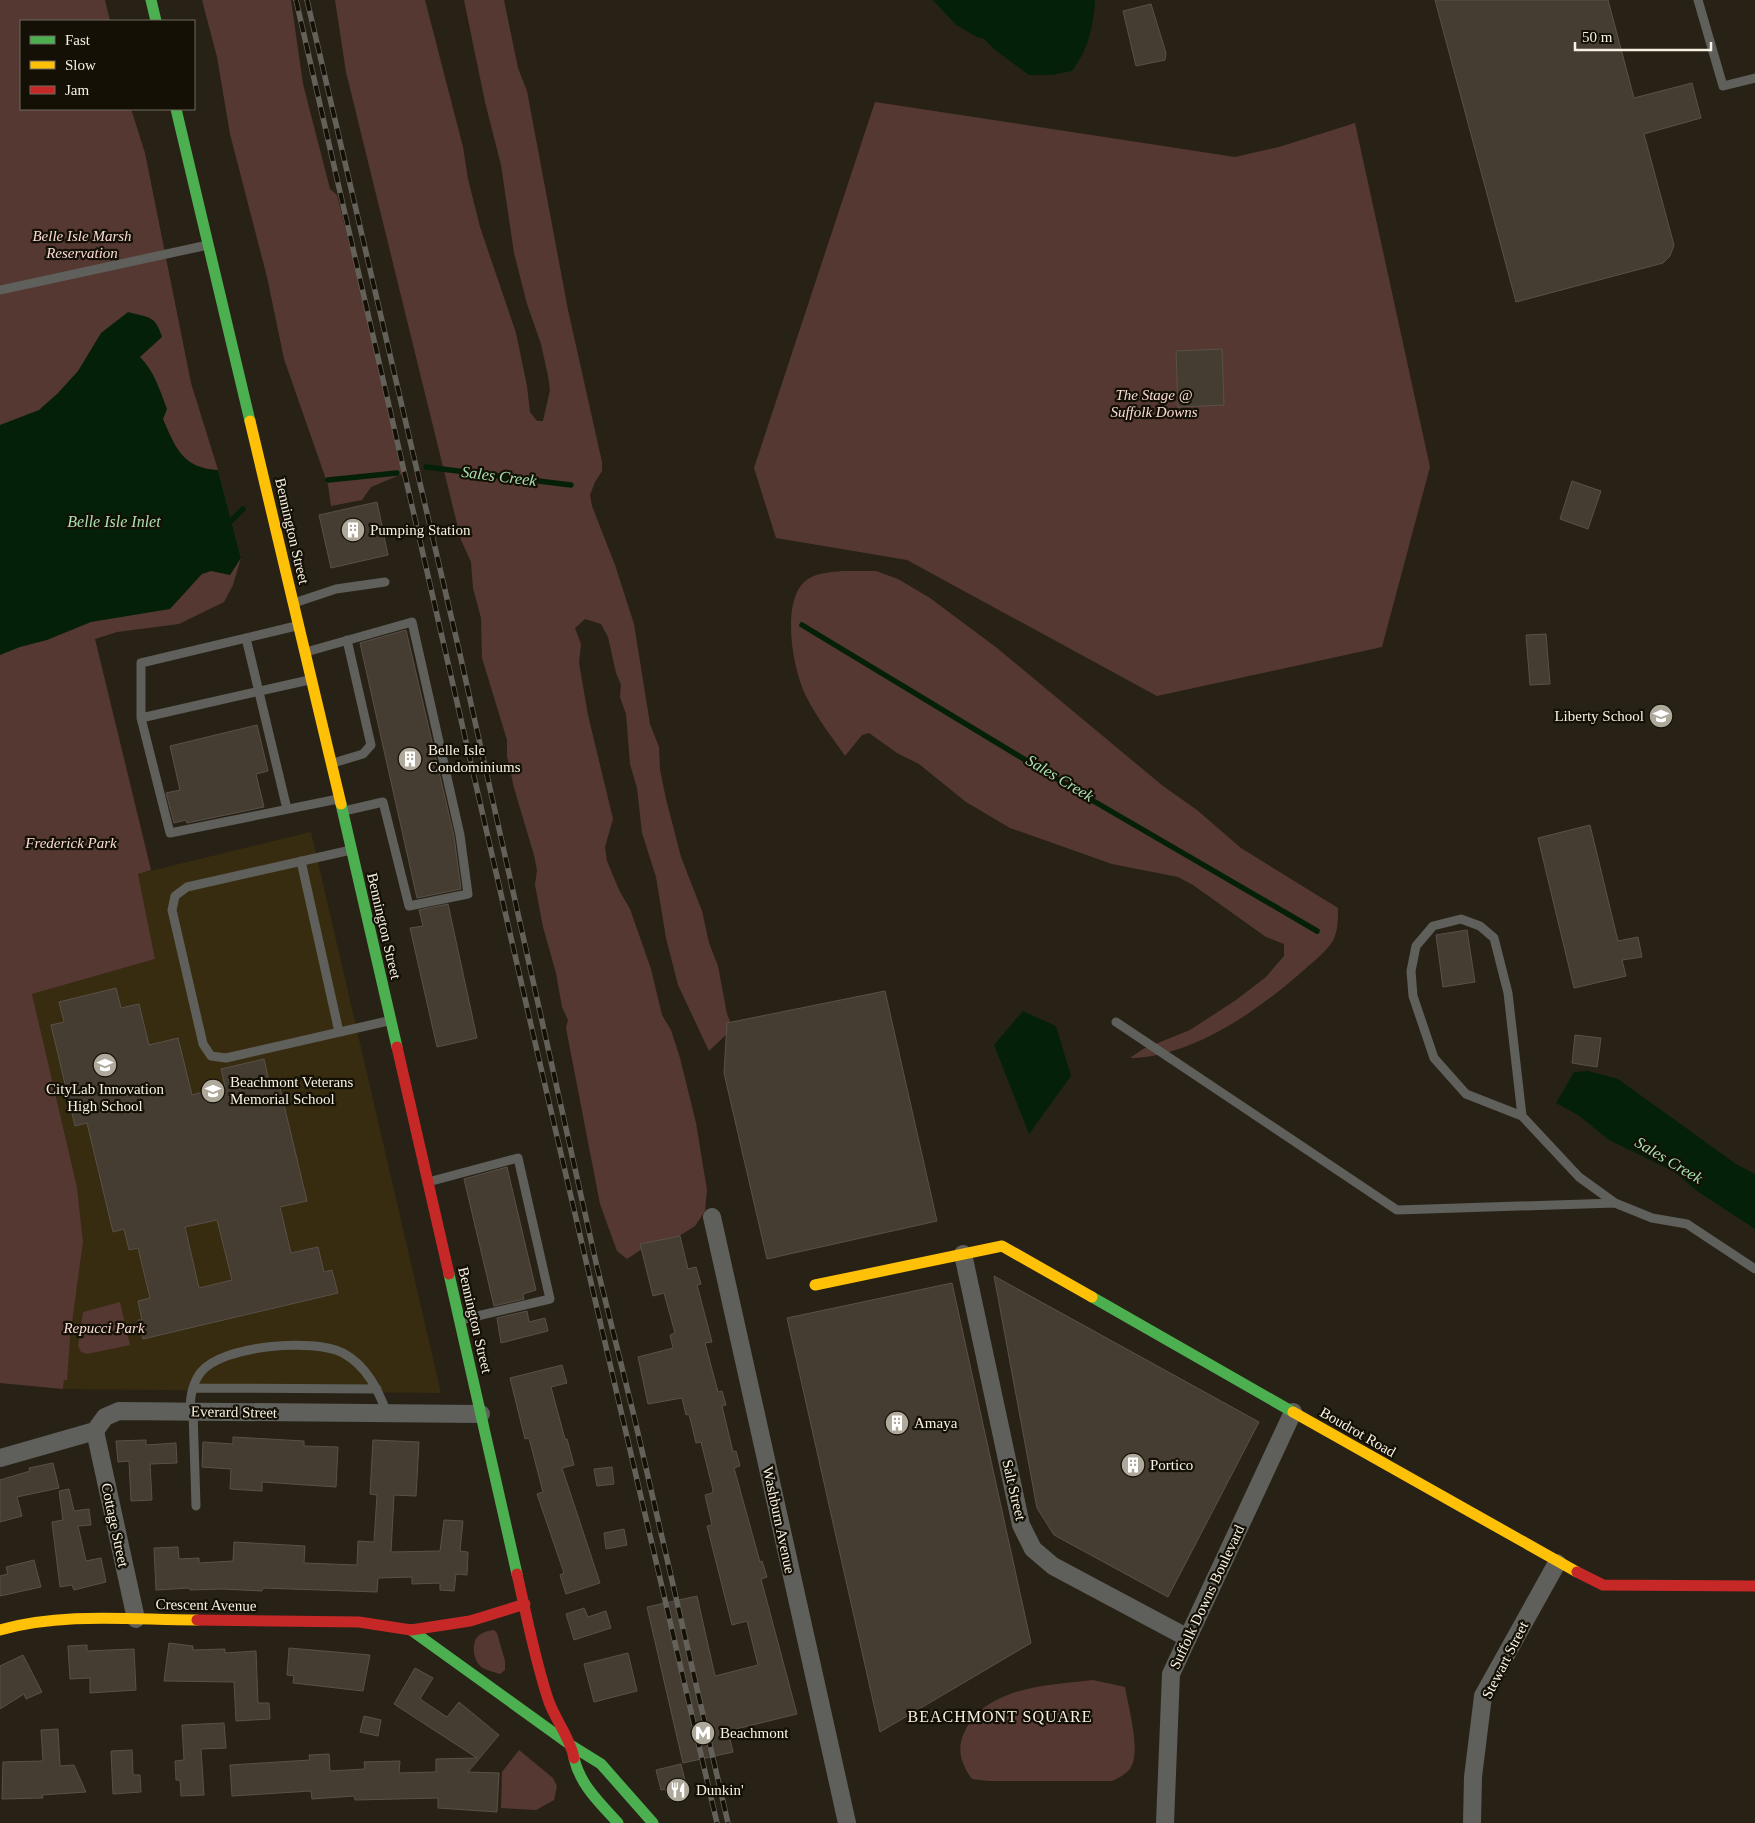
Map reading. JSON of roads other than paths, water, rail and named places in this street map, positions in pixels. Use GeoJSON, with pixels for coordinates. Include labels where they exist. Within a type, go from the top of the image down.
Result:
{"type":"FeatureCollection","features":[{"type":"Feature","properties":{"kind":"main road"},"geometry":{"type":"LineString","coordinates":[[151,0],[156,20]]}},
{"type":"Feature","properties":{"kind":"main road","name":"Bennington Street"},"geometry":{"type":"LineString","coordinates":[[176,110],[332,763],[545,1690],[559,1723],[572,1746],[577,1772],[618,1823]]}},
{"type":"Feature","properties":{"kind":"main road","name":"Boudrot Road"},"geometry":{"type":"LineString","coordinates":[[815,1285],[1002,1246],[1557,1564],[1603,1585],[1755,1586]]}},
{"type":"Feature","properties":{"kind":"main road","name":"Crescent Avenue"},"geometry":{"type":"LineString","coordinates":[[0,1630],[46,1619],[136,1619],[359,1622],[411,1630],[470,1621],[524,1604]]}},
{"type":"Feature","properties":{"kind":"main road","name":"Crescent Avenue"},"geometry":{"type":"LineString","coordinates":[[411,1630],[572,1746]]}},
{"type":"Feature","properties":{"kind":"main road","name":"Bennington Street"},"geometry":{"type":"LineString","coordinates":[[572,1746],[601,1764],[654,1823]]}},
{"type":"Feature","properties":{"kind":"street","name":"Washburn Avenue"},"geometry":{"type":"LineString","coordinates":[[712,1217],[847,1823]]}},
{"type":"Feature","properties":{"kind":"street","name":"Salt Street"},"geometry":{"type":"LineString","coordinates":[[963,1254],[1021,1525],[1033,1549],[1053,1566],[1188,1638]]}},
{"type":"Feature","properties":{"kind":"street","name":"Everard Street"},"geometry":{"type":"LineString","coordinates":[[95,1431],[101,1421],[114,1412],[481,1414]]}},
{"type":"Feature","properties":{"kind":"street","name":"Suffolk Downs Boulevard"},"geometry":{"type":"LineString","coordinates":[[1165,1823],[1171,1674],[1293,1412]]}},
{"type":"Feature","properties":{"kind":"street"},"geometry":{"type":"LineString","coordinates":[[0,1458],[95,1431]]}},
{"type":"Feature","properties":{"kind":"street","name":"Cottage Street"},"geometry":{"type":"LineString","coordinates":[[95,1431],[136,1619]]}},
{"type":"Feature","properties":{"kind":"street","name":"Stewart Street"},"geometry":{"type":"LineString","coordinates":[[1472,1823],[1473,1777],[1483,1696],[1557,1564]]}},
{"type":"Feature","properties":{"kind":"lane"},"geometry":{"type":"LineString","coordinates":[[1698,0],[1723,86],[1755,78]]}},
{"type":"Feature","properties":{"kind":"lane"},"geometry":{"type":"LineString","coordinates":[[0,290],[208,245]]}},
{"type":"Feature","properties":{"kind":"lane"},"geometry":{"type":"LineString","coordinates":[[294,603],[336,589],[385,582]]}},
{"type":"Feature","properties":{"kind":"lane"},"geometry":{"type":"LineString","coordinates":[[306,652],[412,622],[460,835],[468,894],[409,906],[384,802],[343,812]]}},
{"type":"Feature","properties":{"kind":"lane"},"geometry":{"type":"LineString","coordinates":[[299,625],[141,663],[142,718],[170,833],[340,798]]}},
{"type":"Feature","properties":{"kind":"lane"},"geometry":{"type":"LineString","coordinates":[[246,638],[287,809]]}},
{"type":"Feature","properties":{"kind":"lane"},"geometry":{"type":"LineString","coordinates":[[332,763],[363,754],[371,745],[347,640]]}},
{"type":"Feature","properties":{"kind":"lane"},"geometry":{"type":"LineString","coordinates":[[142,718],[312,679]]}},
{"type":"Feature","properties":{"kind":"lane"},"geometry":{"type":"LineString","coordinates":[[351,850],[187,887],[175,896],[172,910],[200,1034],[208,1054],[222,1059],[390,1020]]}},
{"type":"Feature","properties":{"kind":"lane"},"geometry":{"type":"LineString","coordinates":[[301,861],[340,1032]]}},
{"type":"Feature","properties":{"kind":"lane"},"geometry":{"type":"LineString","coordinates":[[1522,1116],[1508,993],[1494,938],[1480,926],[1461,919],[1433,926],[1416,946],[1411,971],[1413,996],[1434,1058],[1466,1094],[1522,1116],[1579,1177],[1615,1203],[1652,1218],[1687,1224],[1755,1269]]}},
{"type":"Feature","properties":{"kind":"lane"},"geometry":{"type":"LineString","coordinates":[[1116,1022],[1397,1210],[1615,1203]]}},
{"type":"Feature","properties":{"kind":"lane"},"geometry":{"type":"LineString","coordinates":[[428,1182],[518,1158],[550,1299],[459,1320]]}},
{"type":"Feature","properties":{"kind":"lane"},"geometry":{"type":"LineString","coordinates":[[196,1506],[190,1398],[201,1372],[212,1362],[230,1354],[281,1345],[302,1344],[327,1348],[342,1353],[365,1372],[377,1389],[387,1413]]}},
{"type":"Feature","properties":{"kind":"lane"},"geometry":{"type":"LineString","coordinates":[[194,1388],[377,1389]]}},
{"type":"Feature","properties":{"kind":"water"},"geometry":{"type":"Polygon","coordinates":[[[933,0],[1095,0],[1095,2],[1093,21],[1086,47],[1072,71],[1052,75],[1029,75],[995,50],[984,39],[956,25],[933,0]]]}},
{"type":"Feature","properties":{"kind":"water","name":"Belle Isle Inlet"},"geometry":{"type":"Polygon","coordinates":[[[128,312],[146,316],[157,324],[162,337],[140,357],[149,368],[159,388],[167,409],[163,419],[177,448],[182,455],[196,465],[218,470],[241,558],[230,575],[211,571],[202,574],[170,609],[91,622],[47,640],[20,647],[0,655],[0,425],[39,410],[78,371],[101,333],[128,312]]]}},
{"type":"Feature","properties":{"kind":"water"},"geometry":{"type":"Polygon","coordinates":[[[1023,1011],[1056,1026],[1071,1076],[1029,1134],[994,1045],[1023,1011]]]}},
{"type":"Feature","properties":{"kind":"water"},"geometry":{"type":"Polygon","coordinates":[[[1588,1071],[1618,1079],[1736,1164],[1755,1174],[1755,1229],[1697,1191],[1675,1172],[1609,1140],[1578,1115],[1556,1103],[1574,1072],[1588,1071]]]}},
{"type":"Feature","properties":{"kind":"waterway","name":"Sales Creek"},"geometry":{"type":"LineString","coordinates":[[426,467],[571,485]]}},
{"type":"Feature","properties":{"kind":"waterway","name":"Sales Creek"},"geometry":{"type":"LineString","coordinates":[[328,480],[397,473]]}},
{"type":"Feature","properties":{"kind":"waterway","name":"Sales Creek"},"geometry":{"type":"LineString","coordinates":[[231,521],[243,509]]}},
{"type":"Feature","properties":{"kind":"waterway","name":"Sales Creek"},"geometry":{"type":"LineString","coordinates":[[802,625],[1090,799],[1317,931]]}},
{"type":"Feature","properties":{"kind":"railway"},"geometry":{"type":"LineString","coordinates":[[296,0],[531,1025],[717,1823]]}},
{"type":"Feature","properties":{"kind":"railway"},"geometry":{"type":"LineString","coordinates":[[307,0],[459,650],[597,1267],[634,1416],[728,1823]]}},
{"type":"Feature","properties":{"kind":"place","name":"Pumping Station"},"geometry":{"type":"Point","coordinates":[353,530]}},
{"type":"Feature","properties":{"kind":"place","name":"Liberty School"},"geometry":{"type":"Point","coordinates":[1661,716]}},
{"type":"Feature","properties":{"kind":"place","name":"Belle Isle Condominiums"},"geometry":{"type":"Point","coordinates":[410,759]}},
{"type":"Feature","properties":{"kind":"place","name":"CityLab Innovation High School"},"geometry":{"type":"Point","coordinates":[105,1065]}},
{"type":"Feature","properties":{"kind":"place","name":"Beachmont Veterans Memorial School"},"geometry":{"type":"Point","coordinates":[213,1091]}},
{"type":"Feature","properties":{"kind":"place","name":"Amaya"},"geometry":{"type":"Point","coordinates":[897,1423]}},
{"type":"Feature","properties":{"kind":"place","name":"Portico"},"geometry":{"type":"Point","coordinates":[1133,1465]}},
{"type":"Feature","properties":{"kind":"place","name":"Beachmont"},"geometry":{"type":"Point","coordinates":[703,1733]}},
{"type":"Feature","properties":{"kind":"place","name":"Dunkin'"},"geometry":{"type":"Point","coordinates":[678,1790]}},
{"type":"Feature","properties":{"kind":"district","name":"BEACHMONT SQUARE"},"geometry":{"type":"Point","coordinates":[1000,1716]}},
{"type":"Feature","properties":{"kind":"park label","name":"Belle Isle Marsh Reservation"},"geometry":{"type":"Point","coordinates":[82,244]}},
{"type":"Feature","properties":{"kind":"park label","name":"The Stage @ Suffolk Downs"},"geometry":{"type":"Point","coordinates":[1154,404]}},
{"type":"Feature","properties":{"kind":"park label","name":"Frederick Park"},"geometry":{"type":"Point","coordinates":[71,843]}},
{"type":"Feature","properties":{"kind":"park label","name":"Repucci Park"},"geometry":{"type":"Point","coordinates":[104,1328]}}]}
